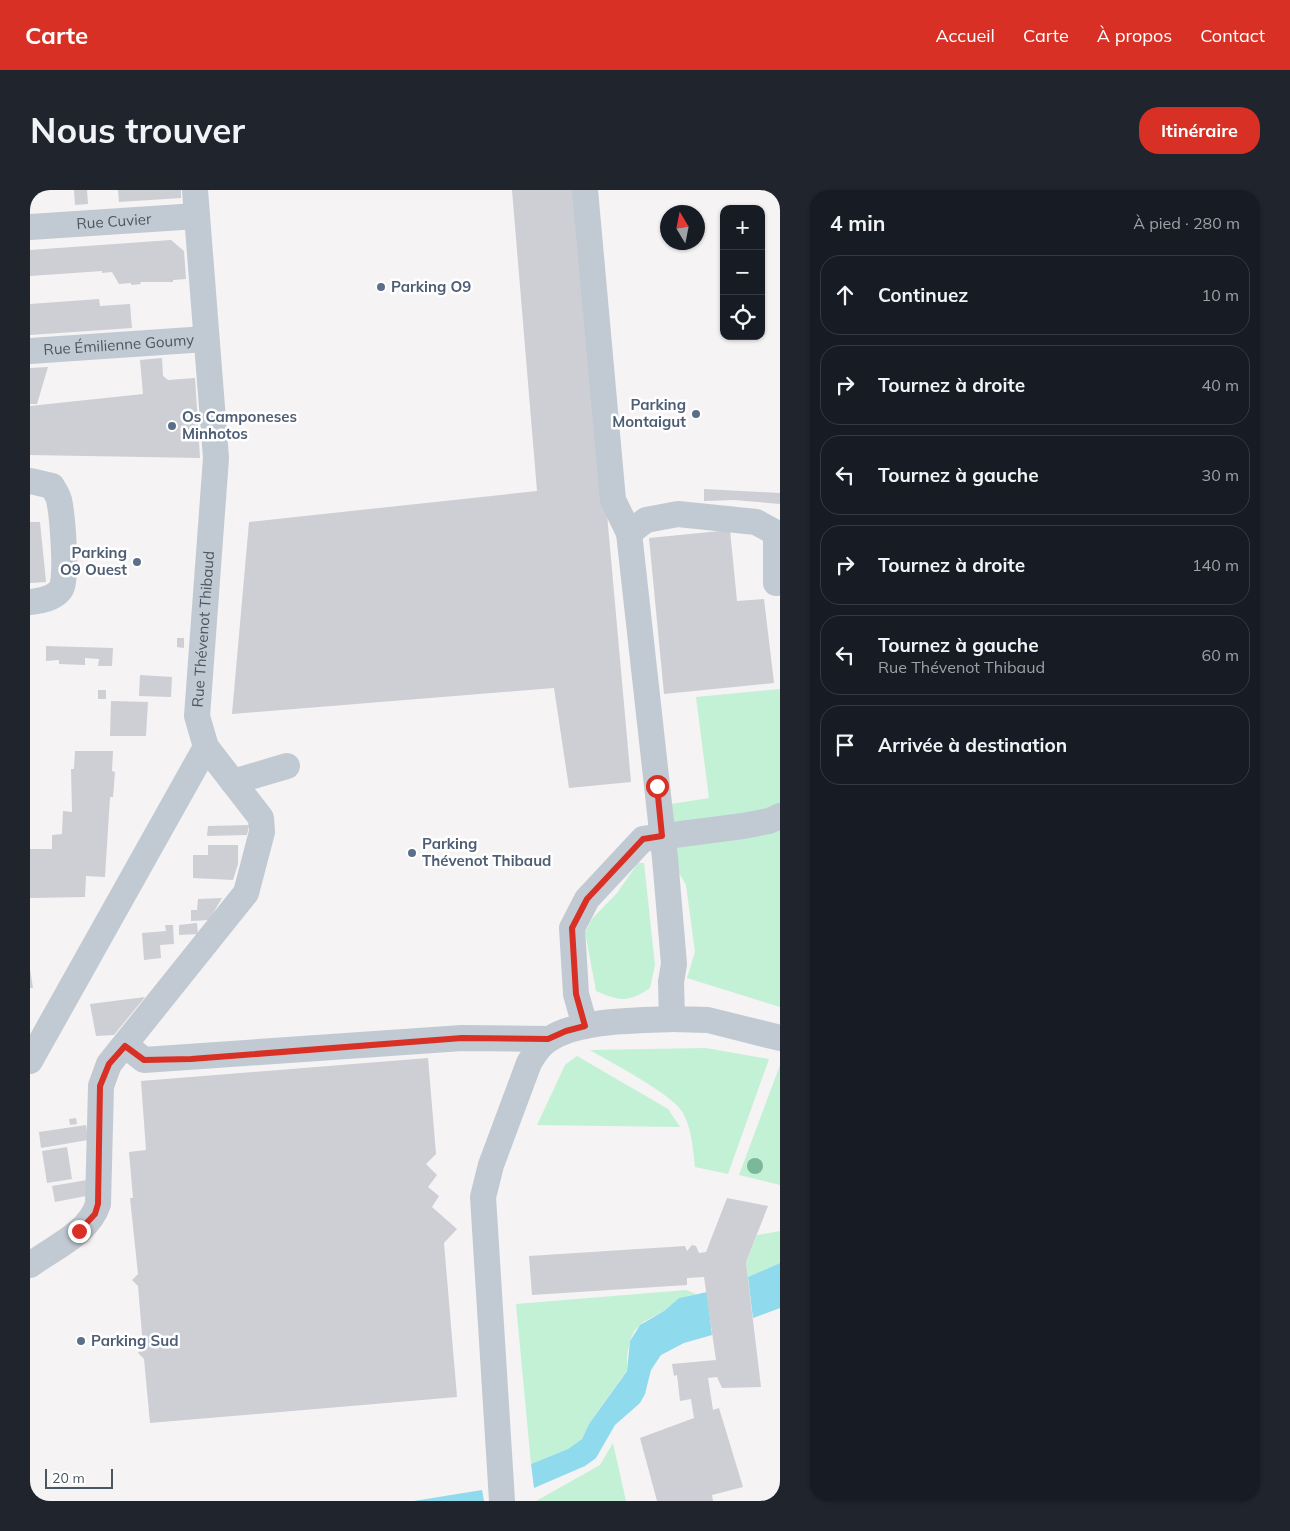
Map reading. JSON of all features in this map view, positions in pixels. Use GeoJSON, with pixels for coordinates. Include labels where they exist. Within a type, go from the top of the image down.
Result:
{"type":"FeatureCollection","features":[{"type":"Feature","properties":{"kind":"street","name":"Rue Thévenot Thibaud"},"geometry":{"type":"LineString","coordinates":[[30,1265],[79,1231],[95,1214],[98,1204],[100,1086],[109,1064],[246,893],[262,832],[260,818],[206,747],[197,716],[216,458],[195,190]]}},
{"type":"Feature","properties":{"kind":"street"},"geometry":{"type":"LineString","coordinates":[[585,190],[613,500],[629,533],[662,836],[674,964],[671,982],[672,1019]]}},
{"type":"Feature","properties":{"kind":"street","name":"Rue Cuvier"},"geometry":{"type":"LineString","coordinates":[[30,227],[197,216]]}},
{"type":"Feature","properties":{"kind":"street","name":"Rue Émilienne Goumy"},"geometry":{"type":"LineString","coordinates":[[30,351],[206,340]]}},
{"type":"Feature","properties":{"kind":"street"},"geometry":{"type":"LineString","coordinates":[[30,481],[52,486],[59,498],[65,560],[64,583],[61,589],[52,597],[30,602]]}},
{"type":"Feature","properties":{"kind":"street"},"geometry":{"type":"LineString","coordinates":[[629,533],[646,520],[678,514],[756,522],[776,533],[776,583]]}},
{"type":"Feature","properties":{"kind":"street"},"geometry":{"type":"LineString","coordinates":[[30,1061],[206,747]]}},
{"type":"Feature","properties":{"kind":"street"},"geometry":{"type":"LineString","coordinates":[[233,782],[287,766]]}},
{"type":"Feature","properties":{"kind":"street"},"geometry":{"type":"LineString","coordinates":[[585,1026],[576,994],[572,928],[587,899],[643,839],[743,826],[769,821],[780,816]]}},
{"type":"Feature","properties":{"kind":"street"},"geometry":{"type":"LineString","coordinates":[[502,1501],[483,1197],[491,1165],[528,1063],[537,1049],[548,1039],[566,1031],[585,1026],[672,1019],[708,1020],[780,1038]]}},
{"type":"Feature","properties":{"kind":"street"},"geometry":{"type":"LineString","coordinates":[[125,1046],[144,1060],[462,1038],[548,1039]]}},
{"type":"Feature","properties":{"kind":"green space"},"geometry":{"type":"Polygon","coordinates":[[[780,689],[780,1007],[687,978],[695,952],[686,885],[678,871],[671,804],[709,798],[696,697],[780,689]]]}},
{"type":"Feature","properties":{"kind":"green space"},"geometry":{"type":"Polygon","coordinates":[[[638,863],[644,863],[655,965],[650,988],[636,996],[623,999],[596,991],[585,932],[592,919],[617,893],[638,863]]]}},
{"type":"Feature","properties":{"kind":"green space"},"geometry":{"type":"Polygon","coordinates":[[[706,1048],[769,1059],[728,1174],[695,1167],[692,1140],[688,1126],[683,1113],[677,1106],[655,1088],[590,1050],[706,1048]]]}},
{"type":"Feature","properties":{"kind":"green space"},"geometry":{"type":"Polygon","coordinates":[[[577,1056],[668,1109],[680,1127],[537,1125],[565,1065],[577,1056]]]}},
{"type":"Feature","properties":{"kind":"green space"},"geometry":{"type":"Polygon","coordinates":[[[780,1065],[780,1185],[739,1175],[780,1065]]]}},
{"type":"Feature","properties":{"kind":"green space"},"geometry":{"type":"Polygon","coordinates":[[[780,1231],[780,1263],[748,1277],[746,1262],[757,1235],[780,1231]]]}},
{"type":"Feature","properties":{"kind":"green space"},"geometry":{"type":"Polygon","coordinates":[[[686,1290],[696,1294],[679,1298],[664,1311],[643,1322],[634,1331],[627,1356],[627,1370],[589,1424],[582,1439],[568,1449],[531,1464],[516,1304],[686,1290]]]}},
{"type":"Feature","properties":{"kind":"green space"},"geometry":{"type":"Polygon","coordinates":[[[613,1443],[626,1501],[536,1501],[600,1465],[613,1443]]]}},
{"type":"Feature","properties":{"kind":"water"},"geometry":{"type":"Polygon","coordinates":[[[780,1263],[780,1308],[753,1318],[748,1277],[780,1263]]]}},
{"type":"Feature","properties":{"kind":"water"},"geometry":{"type":"Polygon","coordinates":[[[707,1292],[712,1335],[684,1343],[661,1355],[651,1370],[645,1394],[640,1403],[615,1425],[596,1458],[585,1466],[534,1488],[531,1464],[568,1449],[582,1439],[589,1424],[627,1371],[630,1341],[640,1325],[664,1311],[679,1298],[707,1292]]]}},
{"type":"Feature","properties":{"kind":"water"},"geometry":{"type":"Polygon","coordinates":[[[482,1490],[484,1501],[414,1501],[482,1490]]]}},
{"type":"Feature","properties":{"kind":"building"},"geometry":{"type":"Polygon","coordinates":[[[74,190],[87,190],[88,204],[75,205],[74,190]]]}},
{"type":"Feature","properties":{"kind":"building"},"geometry":{"type":"Polygon","coordinates":[[[118,190],[181,190],[181,198],[119,202],[118,190]]]}},
{"type":"Feature","properties":{"kind":"building"},"geometry":{"type":"Polygon","coordinates":[[[512,190],[578,190],[631,782],[569,788],[554,688],[232,714],[249,522],[537,491],[512,190]]]}},
{"type":"Feature","properties":{"kind":"building"},"geometry":{"type":"Polygon","coordinates":[[[171,240],[184,251],[186,279],[173,280],[173,282],[140,282],[141,284],[131,285],[131,283],[119,284],[112,272],[102,273],[102,271],[30,276],[30,250],[171,240]]]}},
{"type":"Feature","properties":{"kind":"building"},"geometry":{"type":"Polygon","coordinates":[[[99,299],[100,306],[130,304],[132,328],[30,335],[30,304],[99,299]]]}},
{"type":"Feature","properties":{"kind":"building"},"geometry":{"type":"Polygon","coordinates":[[[162,358],[163,376],[168,380],[195,378],[200,458],[30,455],[30,406],[143,394],[140,360],[162,358]]]}},
{"type":"Feature","properties":{"kind":"building"},"geometry":{"type":"Polygon","coordinates":[[[48,367],[37,404],[30,404],[30,368],[48,367]]]}},
{"type":"Feature","properties":{"kind":"building"},"geometry":{"type":"Polygon","coordinates":[[[704,489],[780,493],[780,504],[734,500],[704,501],[704,489]]]}},
{"type":"Feature","properties":{"kind":"building"},"geometry":{"type":"Polygon","coordinates":[[[30,522],[40,522],[46,582],[30,583],[30,522]]]}},
{"type":"Feature","properties":{"kind":"building"},"geometry":{"type":"Polygon","coordinates":[[[730,530],[737,601],[764,599],[774,683],[664,694],[649,538],[730,530]]]}},
{"type":"Feature","properties":{"kind":"building"},"geometry":{"type":"Polygon","coordinates":[[[177,638],[184,638],[184,648],[177,647],[177,638]]]}},
{"type":"Feature","properties":{"kind":"building"},"geometry":{"type":"Polygon","coordinates":[[[46,646],[113,648],[112,666],[98,666],[99,659],[85,658],[85,665],[59,664],[59,660],[46,661],[46,646]]]}},
{"type":"Feature","properties":{"kind":"building"},"geometry":{"type":"Polygon","coordinates":[[[140,675],[172,677],[171,697],[139,696],[140,675]]]}},
{"type":"Feature","properties":{"kind":"building"},"geometry":{"type":"Polygon","coordinates":[[[98,690],[106,690],[106,699],[98,699],[98,690]]]}},
{"type":"Feature","properties":{"kind":"building"},"geometry":{"type":"Polygon","coordinates":[[[111,701],[148,702],[146,736],[110,736],[111,701]]]}},
{"type":"Feature","properties":{"kind":"building"},"geometry":{"type":"Polygon","coordinates":[[[75,751],[113,751],[112,771],[115,772],[113,797],[110,797],[105,877],[86,876],[85,897],[30,898],[30,849],[52,849],[52,835],[62,834],[63,811],[72,812],[71,769],[74,769],[75,751]]]}},
{"type":"Feature","properties":{"kind":"building"},"geometry":{"type":"Polygon","coordinates":[[[249,825],[247,835],[207,836],[208,826],[249,825]]]}},
{"type":"Feature","properties":{"kind":"building"},"geometry":{"type":"Polygon","coordinates":[[[208,845],[238,845],[238,864],[233,880],[193,878],[193,855],[208,855],[208,845]]]}},
{"type":"Feature","properties":{"kind":"building"},"geometry":{"type":"Polygon","coordinates":[[[222,898],[209,920],[191,921],[191,910],[197,910],[198,899],[222,898]]]}},
{"type":"Feature","properties":{"kind":"building"},"geometry":{"type":"Polygon","coordinates":[[[197,923],[198,934],[179,935],[179,925],[197,923]]]}},
{"type":"Feature","properties":{"kind":"building"},"geometry":{"type":"Polygon","coordinates":[[[165,925],[173,925],[174,944],[160,945],[161,958],[144,960],[142,933],[166,931],[165,925]]]}},
{"type":"Feature","properties":{"kind":"building"},"geometry":{"type":"Polygon","coordinates":[[[30,969],[33,988],[30,988],[30,969]]]}},
{"type":"Feature","properties":{"kind":"building"},"geometry":{"type":"Polygon","coordinates":[[[145,997],[114,1035],[96,1036],[90,1004],[145,997]]]}},
{"type":"Feature","properties":{"kind":"building"},"geometry":{"type":"Polygon","coordinates":[[[428,1058],[436,1154],[426,1164],[437,1175],[428,1187],[439,1196],[432,1207],[457,1229],[444,1243],[457,1397],[150,1423],[144,1359],[138,1353],[143,1346],[138,1286],[132,1280],[138,1274],[130,1198],[133,1198],[129,1152],[146,1150],[141,1081],[428,1058]]]}},
{"type":"Feature","properties":{"kind":"building"},"geometry":{"type":"Polygon","coordinates":[[[76,1118],[77,1124],[70,1125],[69,1119],[76,1118]]]}},
{"type":"Feature","properties":{"kind":"building"},"geometry":{"type":"Polygon","coordinates":[[[86,1125],[88,1140],[41,1148],[39,1132],[86,1125]]]}},
{"type":"Feature","properties":{"kind":"building"},"geometry":{"type":"Polygon","coordinates":[[[67,1147],[72,1179],[47,1183],[42,1151],[67,1147]]]}},
{"type":"Feature","properties":{"kind":"building"},"geometry":{"type":"Polygon","coordinates":[[[87,1180],[86,1196],[55,1202],[52,1186],[87,1180]]]}},
{"type":"Feature","properties":{"kind":"building"},"geometry":{"type":"Polygon","coordinates":[[[727,1198],[768,1206],[746,1262],[761,1387],[722,1388],[717,1377],[708,1378],[713,1410],[719,1408],[743,1487],[712,1495],[713,1501],[657,1501],[640,1438],[694,1418],[691,1399],[680,1401],[677,1375],[674,1376],[672,1364],[716,1360],[704,1277],[687,1278],[687,1285],[532,1295],[529,1256],[685,1246],[687,1251],[692,1245],[696,1246],[699,1253],[706,1252],[727,1198]]]}},
{"type":"Feature","properties":{"kind":"place","name":"Parking O9"},"geometry":{"type":"Point","coordinates":[381,287]}},
{"type":"Feature","properties":{"kind":"place","name":"Parking Montaigut"},"geometry":{"type":"Point","coordinates":[696,414]}},
{"type":"Feature","properties":{"kind":"place","name":"Os Camponeses Minhotos"},"geometry":{"type":"Point","coordinates":[172,426]}},
{"type":"Feature","properties":{"kind":"place","name":"Parking O9 Ouest"},"geometry":{"type":"Point","coordinates":[137,562]}},
{"type":"Feature","properties":{"kind":"place","name":"Parking Thévenot Thibaud"},"geometry":{"type":"Point","coordinates":[412,853]}},
{"type":"Feature","properties":{"kind":"place","name":"Parking Sud"},"geometry":{"type":"Point","coordinates":[81,1341]}},
{"type":"Feature","properties":{"kind":"route"},"geometry":{"type":"LineString","coordinates":[[79,1231],[95,1214],[98,1204],[100,1086],[109,1064],[125,1046],[144,1060],[191,1059],[462,1038],[548,1039],[566,1031],[585,1026],[576,994],[572,928],[587,899],[643,839],[662,836],[657,786]]}}]}
